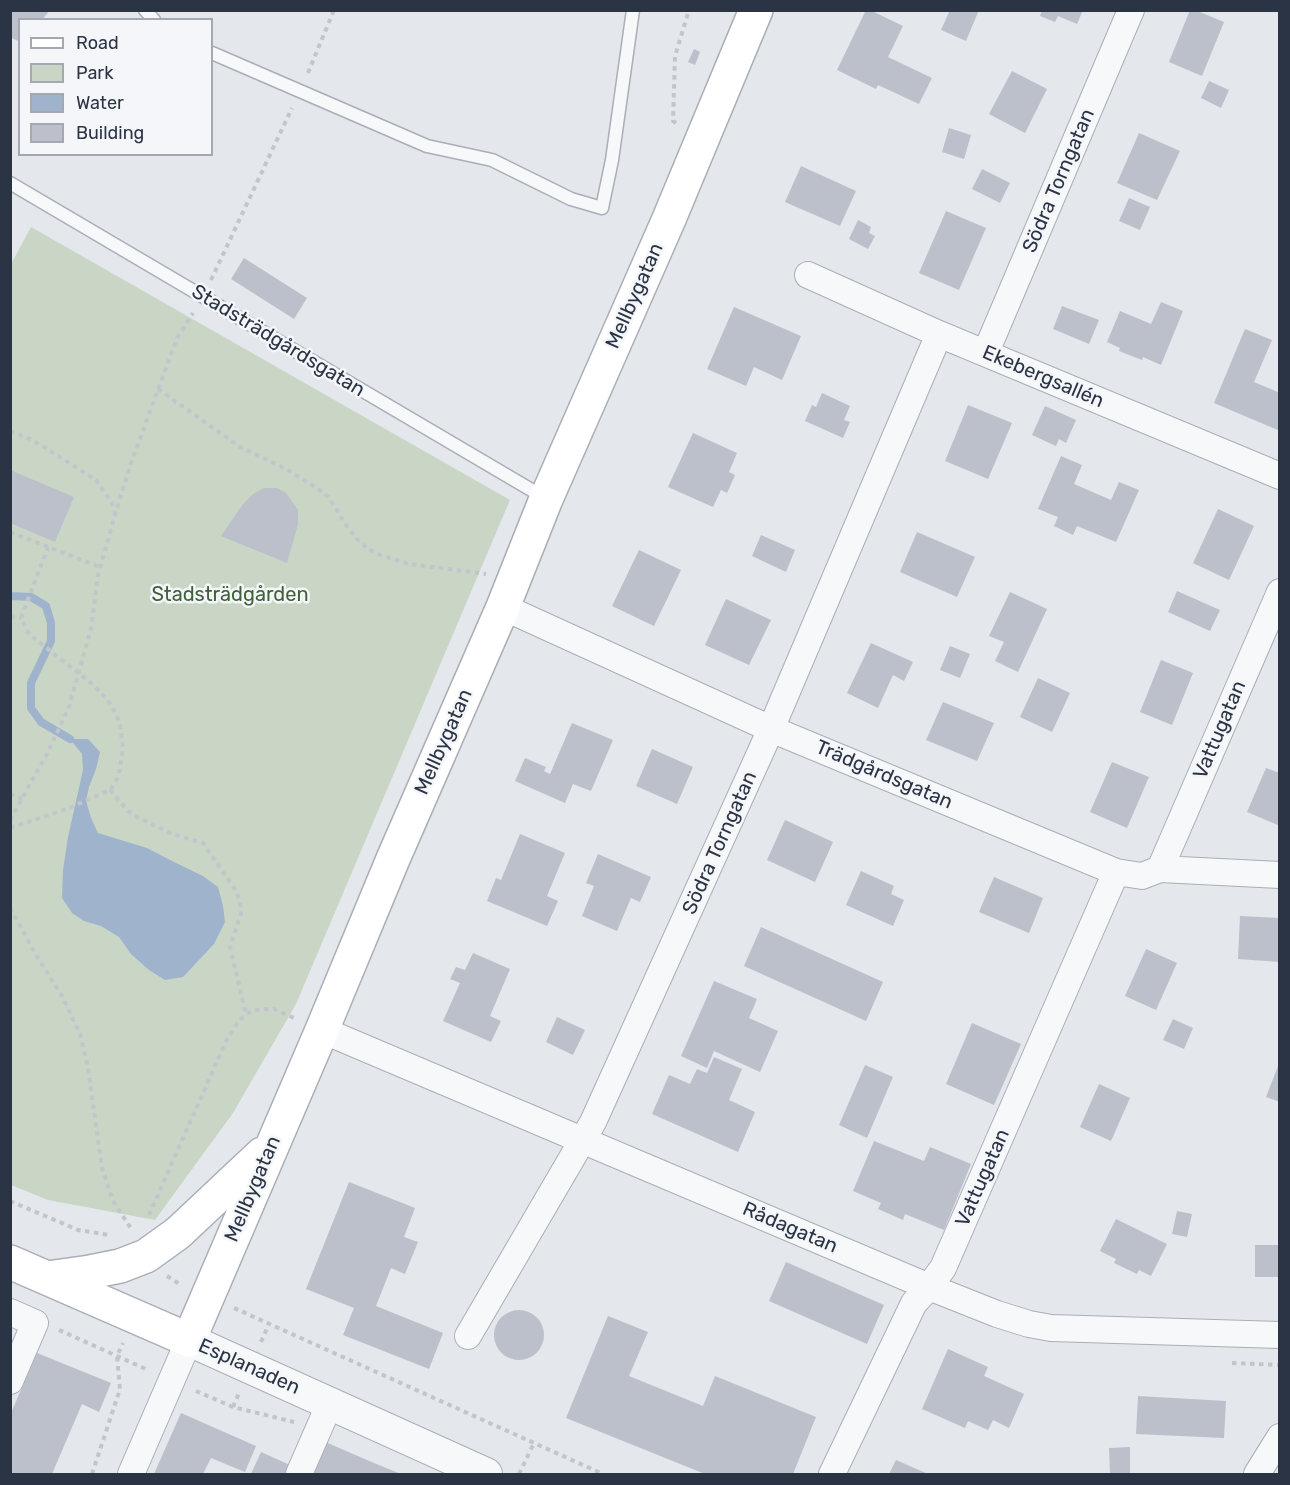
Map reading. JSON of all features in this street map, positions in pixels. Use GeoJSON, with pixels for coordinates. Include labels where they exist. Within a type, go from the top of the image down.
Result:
{"type":"FeatureCollection","features":[{"type":"Feature","properties":{"kind":"main road","name":"Mellbygatan"},"geometry":{"type":"LineString","coordinates":[[189,1340],[393,859],[503,607],[546,499],[669,219],[756,10]]}},
{"type":"Feature","properties":{"kind":"main road"},"geometry":{"type":"LineString","coordinates":[[47,1278],[120,1266],[135,1239],[178,1233],[272,1144]]}},
{"type":"Feature","properties":{"kind":"main road","name":"Esplanaden"},"geometry":{"type":"LineString","coordinates":[[10,1262],[189,1340]]}},
{"type":"Feature","properties":{"kind":"street","name":"Södra Torngatan"},"geometry":{"type":"LineString","coordinates":[[986,352],[1131,10]]}},
{"type":"Feature","properties":{"kind":"street","name":"Ekebergsallén"},"geometry":{"type":"LineString","coordinates":[[808,275],[939,334],[1280,476]]}},
{"type":"Feature","properties":{"kind":"street","name":"Södra Torngatan"},"geometry":{"type":"LineString","coordinates":[[468,1336],[593,1122],[771,729],[939,334]]}},
{"type":"Feature","properties":{"kind":"street","name":"Vattugatan"},"geometry":{"type":"LineString","coordinates":[[1160,868],[1280,592]]}},
{"type":"Feature","properties":{"kind":"street","name":"Trädgårdsgatan"},"geometry":{"type":"LineString","coordinates":[[503,607],[771,729],[1116,872],[1142,876],[1160,868],[1280,875]]}},
{"type":"Feature","properties":{"kind":"street","name":"Vattugatan"},"geometry":{"type":"LineString","coordinates":[[832,1474],[914,1303],[943,1268],[1116,872]]}},
{"type":"Feature","properties":{"kind":"street","name":"Rådagatan"},"geometry":{"type":"LineString","coordinates":[[322,1030],[997,1314],[1050,1328],[1280,1335]]}},
{"type":"Feature","properties":{"kind":"street"},"geometry":{"type":"LineString","coordinates":[[10,1312],[35,1323],[10,1381]]}},
{"type":"Feature","properties":{"kind":"street","name":"Mellbygatan"},"geometry":{"type":"LineString","coordinates":[[131,1474],[189,1340]]}},
{"type":"Feature","properties":{"kind":"street","name":"Esplanaden"},"geometry":{"type":"LineString","coordinates":[[189,1340],[250,1369],[324,1416],[477,1473]]}},
{"type":"Feature","properties":{"kind":"street"},"geometry":{"type":"LineString","coordinates":[[299,1474],[324,1416]]}},
{"type":"Feature","properties":{"kind":"street"},"geometry":{"type":"LineString","coordinates":[[1257,1474],[1280,1437]]}},
{"type":"Feature","properties":{"kind":"lane"},"geometry":{"type":"LineString","coordinates":[[213,53],[427,146],[492,160],[571,199],[602,208],[612,160],[633,10]]}},
{"type":"Feature","properties":{"kind":"lane","name":"Stadsträdgårdsgatan"},"geometry":{"type":"LineString","coordinates":[[10,183],[546,499]]}},
{"type":"Feature","properties":{"kind":"path"},"geometry":{"type":"LineString","coordinates":[[10,820],[47,754],[69,707],[91,629],[98,575],[115,514],[177,338],[204,297],[300,92],[334,10]]}},
{"type":"Feature","properties":{"kind":"path"},"geometry":{"type":"LineString","coordinates":[[689,10],[675,56],[673,121],[703,134]]}},
{"type":"Feature","properties":{"kind":"path"},"geometry":{"type":"LineString","coordinates":[[158,389],[240,447],[286,469],[323,492],[358,540],[377,554],[430,568],[487,574],[517,572]]}},
{"type":"Feature","properties":{"kind":"path"},"geometry":{"type":"LineString","coordinates":[[10,431],[44,447],[96,480],[112,503],[115,514]]}},
{"type":"Feature","properties":{"kind":"path"},"geometry":{"type":"LineString","coordinates":[[10,532],[100,567]]}},
{"type":"Feature","properties":{"kind":"path"},"geometry":{"type":"LineString","coordinates":[[21,618],[48,547]]}},
{"type":"Feature","properties":{"kind":"path"},"geometry":{"type":"LineString","coordinates":[[10,616],[21,618]]}},
{"type":"Feature","properties":{"kind":"path"},"geometry":{"type":"LineString","coordinates":[[10,828],[67,809],[110,790],[116,781],[121,765],[120,725],[113,708],[102,692],[29,634],[21,618]]}},
{"type":"Feature","properties":{"kind":"path"},"geometry":{"type":"LineString","coordinates":[[110,790],[128,812],[137,818],[175,835],[203,843],[236,891],[239,896],[241,913],[230,947],[246,1014]]}},
{"type":"Feature","properties":{"kind":"path"},"geometry":{"type":"LineString","coordinates":[[10,794],[22,799]]}},
{"type":"Feature","properties":{"kind":"path"},"geometry":{"type":"LineString","coordinates":[[10,908],[62,996],[80,1034],[88,1068],[105,1181],[113,1201],[135,1239],[162,1273],[181,1285],[603,1474]]}},
{"type":"Feature","properties":{"kind":"path"},"geometry":{"type":"LineString","coordinates":[[147,1219],[226,1041],[238,1022],[246,1014],[255,1010],[273,1009],[322,1030]]}},
{"type":"Feature","properties":{"kind":"path"},"geometry":{"type":"LineString","coordinates":[[10,1201],[78,1230],[116,1235]]}},
{"type":"Feature","properties":{"kind":"path"},"geometry":{"type":"LineString","coordinates":[[35,1323],[45,1324],[234,1407],[324,1416]]}},
{"type":"Feature","properties":{"kind":"path"},"geometry":{"type":"LineString","coordinates":[[92,1474],[120,1389],[117,1356]]}},
{"type":"Feature","properties":{"kind":"path"},"geometry":{"type":"LineString","coordinates":[[519,1474],[534,1443]]}},
{"type":"Feature","properties":{"kind":"green space","name":"Stadsträdgården"},"geometry":{"type":"Polygon","coordinates":[[[31,227],[510,500],[296,1004],[233,1113],[155,1220],[48,1200],[11,1185],[10,266],[31,227]]]}},
{"type":"Feature","properties":{"kind":"water"},"geometry":{"type":"Polygon","coordinates":[[[70,739],[88,739],[100,752],[86,801],[98,833],[147,848],[203,876],[218,887],[225,922],[214,944],[183,977],[165,980],[149,970],[131,954],[119,937],[72,913],[62,898],[68,837],[83,770],[82,754],[70,739]]]}},
{"type":"Feature","properties":{"kind":"building"},"geometry":{"type":"Polygon","coordinates":[[[10,10],[50,10],[44,18],[18,18],[18,41],[10,37],[10,10]]]}},
{"type":"Feature","properties":{"kind":"building"},"geometry":{"type":"Polygon","coordinates":[[[866,10],[903,26],[888,57],[932,78],[919,104],[878,85],[876,89],[837,70],[866,10]]]}},
{"type":"Feature","properties":{"kind":"building"},"geometry":{"type":"Polygon","coordinates":[[[950,10],[979,10],[966,41],[941,30],[950,10]]]}},
{"type":"Feature","properties":{"kind":"building"},"geometry":{"type":"Polygon","coordinates":[[[1042,10],[1083,10],[1077,24],[1058,16],[1055,22],[1040,16],[1042,10]]]}},
{"type":"Feature","properties":{"kind":"building"},"geometry":{"type":"Polygon","coordinates":[[[1190,10],[1224,22],[1202,76],[1169,62],[1190,10]]]}},
{"type":"Feature","properties":{"kind":"building"},"geometry":{"type":"Polygon","coordinates":[[[694,49],[700,52],[695,65],[688,62],[694,49]]]}},
{"type":"Feature","properties":{"kind":"building"},"geometry":{"type":"Polygon","coordinates":[[[1012,71],[1047,89],[1025,133],[989,114],[1012,71]]]}},
{"type":"Feature","properties":{"kind":"building"},"geometry":{"type":"Polygon","coordinates":[[[1209,81],[1229,90],[1221,108],[1201,98],[1209,81]]]}},
{"type":"Feature","properties":{"kind":"building"},"geometry":{"type":"Polygon","coordinates":[[[949,128],[971,135],[964,159],[942,152],[949,128]]]}},
{"type":"Feature","properties":{"kind":"building"},"geometry":{"type":"Polygon","coordinates":[[[1139,133],[1180,151],[1157,200],[1117,183],[1139,133]]]}},
{"type":"Feature","properties":{"kind":"building"},"geometry":{"type":"Polygon","coordinates":[[[801,166],[856,191],[840,226],[785,202],[801,166]]]}},
{"type":"Feature","properties":{"kind":"building"},"geometry":{"type":"Polygon","coordinates":[[[982,169],[1010,183],[1000,203],[972,189],[982,169]]]}},
{"type":"Feature","properties":{"kind":"building"},"geometry":{"type":"Polygon","coordinates":[[[1129,198],[1150,207],[1140,230],[1119,221],[1129,198]]]}},
{"type":"Feature","properties":{"kind":"building"},"geometry":{"type":"Polygon","coordinates":[[[946,211],[986,228],[959,290],[919,273],[946,211]]]}},
{"type":"Feature","properties":{"kind":"building"},"geometry":{"type":"Polygon","coordinates":[[[858,220],[871,227],[869,233],[875,236],[868,249],[849,239],[858,220]]]}},
{"type":"Feature","properties":{"kind":"building"},"geometry":{"type":"Polygon","coordinates":[[[244,258],[307,298],[294,319],[231,279],[244,258]]]}},
{"type":"Feature","properties":{"kind":"building"},"geometry":{"type":"Polygon","coordinates":[[[1161,302],[1183,311],[1161,365],[1143,357],[1142,360],[1119,351],[1120,348],[1107,342],[1120,311],[1151,324],[1161,302]]]}},
{"type":"Feature","properties":{"kind":"building"},"geometry":{"type":"Polygon","coordinates":[[[1062,306],[1099,320],[1089,344],[1053,329],[1062,306]]]}},
{"type":"Feature","properties":{"kind":"building"},"geometry":{"type":"Polygon","coordinates":[[[734,307],[801,336],[782,380],[754,367],[746,386],[707,369],[734,307]]]}},
{"type":"Feature","properties":{"kind":"building"},"geometry":{"type":"Polygon","coordinates":[[[1245,329],[1272,340],[1254,382],[1280,393],[1280,431],[1214,403],[1245,329]]]}},
{"type":"Feature","properties":{"kind":"building"},"geometry":{"type":"Polygon","coordinates":[[[822,393],[850,406],[844,420],[850,422],[843,438],[805,421],[812,405],[816,407],[822,393]]]}},
{"type":"Feature","properties":{"kind":"building"},"geometry":{"type":"Polygon","coordinates":[[[968,405],[1012,423],[988,479],[945,461],[968,405]]]}},
{"type":"Feature","properties":{"kind":"building"},"geometry":{"type":"Polygon","coordinates":[[[1045,406],[1076,420],[1066,443],[1059,439],[1056,446],[1032,435],[1045,406]]]}},
{"type":"Feature","properties":{"kind":"building"},"geometry":{"type":"Polygon","coordinates":[[[693,433],[737,453],[729,472],[735,475],[727,493],[721,490],[713,507],[668,487],[693,433]]]}},
{"type":"Feature","properties":{"kind":"building"},"geometry":{"type":"Polygon","coordinates":[[[1061,456],[1082,465],[1074,484],[1111,500],[1119,482],[1139,490],[1116,542],[1077,526],[1073,535],[1054,526],[1058,517],[1038,509],[1061,456]]]}},
{"type":"Feature","properties":{"kind":"building"},"geometry":{"type":"Polygon","coordinates":[[[10,470],[74,497],[55,542],[10,523],[10,470]]]}},
{"type":"Feature","properties":{"kind":"building"},"geometry":{"type":"Polygon","coordinates":[[[264,488],[277,488],[286,493],[298,510],[298,524],[287,563],[221,536],[243,504],[253,494],[264,488]]]}},
{"type":"Feature","properties":{"kind":"building"},"geometry":{"type":"Polygon","coordinates":[[[1218,509],[1254,526],[1229,580],[1193,563],[1218,509]]]}},
{"type":"Feature","properties":{"kind":"building"},"geometry":{"type":"Polygon","coordinates":[[[917,532],[975,557],[957,597],[900,572],[917,532]]]}},
{"type":"Feature","properties":{"kind":"building"},"geometry":{"type":"Polygon","coordinates":[[[761,535],[795,550],[786,572],[752,556],[761,535]]]}},
{"type":"Feature","properties":{"kind":"building"},"geometry":{"type":"Polygon","coordinates":[[[639,550],[681,570],[654,626],[612,606],[639,550]]]}},
{"type":"Feature","properties":{"kind":"building"},"geometry":{"type":"Polygon","coordinates":[[[1177,591],[1220,610],[1210,631],[1168,612],[1177,591]]]}},
{"type":"Feature","properties":{"kind":"building"},"geometry":{"type":"Polygon","coordinates":[[[1010,592],[1047,609],[1018,672],[995,661],[1004,642],[989,636],[1010,592]]]}},
{"type":"Feature","properties":{"kind":"building"},"geometry":{"type":"Polygon","coordinates":[[[726,599],[771,620],[749,665],[705,645],[726,599]]]}},
{"type":"Feature","properties":{"kind":"building"},"geometry":{"type":"Polygon","coordinates":[[[871,643],[913,662],[904,681],[893,675],[878,708],[847,693],[871,643]]]}},
{"type":"Feature","properties":{"kind":"building"},"geometry":{"type":"Polygon","coordinates":[[[950,646],[970,654],[960,678],[940,670],[950,646]]]}},
{"type":"Feature","properties":{"kind":"building"},"geometry":{"type":"Polygon","coordinates":[[[1161,660],[1193,673],[1172,725],[1140,712],[1161,660]]]}},
{"type":"Feature","properties":{"kind":"building"},"geometry":{"type":"Polygon","coordinates":[[[1038,678],[1070,693],[1052,732],[1020,717],[1038,678]]]}},
{"type":"Feature","properties":{"kind":"building"},"geometry":{"type":"Polygon","coordinates":[[[943,702],[994,723],[977,761],[926,740],[943,702]]]}},
{"type":"Feature","properties":{"kind":"building"},"geometry":{"type":"Polygon","coordinates":[[[572,723],[613,740],[591,791],[573,784],[565,803],[515,781],[525,758],[546,767],[544,771],[550,774],[572,723]]]}},
{"type":"Feature","properties":{"kind":"building"},"geometry":{"type":"Polygon","coordinates":[[[652,749],[693,767],[677,804],[636,786],[652,749]]]}},
{"type":"Feature","properties":{"kind":"building"},"geometry":{"type":"Polygon","coordinates":[[[1112,762],[1149,777],[1127,828],[1090,812],[1112,762]]]}},
{"type":"Feature","properties":{"kind":"building"},"geometry":{"type":"Polygon","coordinates":[[[1266,768],[1280,773],[1280,826],[1247,812],[1266,768]]]}},
{"type":"Feature","properties":{"kind":"building"},"geometry":{"type":"Polygon","coordinates":[[[785,820],[833,842],[815,882],[767,860],[785,820]]]}},
{"type":"Feature","properties":{"kind":"building"},"geometry":{"type":"Polygon","coordinates":[[[520,834],[565,853],[547,896],[558,901],[547,926],[487,901],[496,878],[501,880],[520,834]]]}},
{"type":"Feature","properties":{"kind":"building"},"geometry":{"type":"Polygon","coordinates":[[[598,854],[651,877],[640,902],[631,898],[617,931],[582,916],[594,886],[586,883],[598,854]]]}},
{"type":"Feature","properties":{"kind":"building"},"geometry":{"type":"Polygon","coordinates":[[[861,871],[894,886],[891,894],[904,900],[893,926],[846,905],[861,871]]]}},
{"type":"Feature","properties":{"kind":"building"},"geometry":{"type":"Polygon","coordinates":[[[994,877],[1043,898],[1029,933],[979,912],[994,877]]]}},
{"type":"Feature","properties":{"kind":"building"},"geometry":{"type":"Polygon","coordinates":[[[1240,916],[1280,918],[1280,962],[1238,959],[1240,916]]]}},
{"type":"Feature","properties":{"kind":"building"},"geometry":{"type":"Polygon","coordinates":[[[761,927],[883,982],[866,1021],[744,966],[761,927]]]}},
{"type":"Feature","properties":{"kind":"building"},"geometry":{"type":"Polygon","coordinates":[[[1146,949],[1177,963],[1156,1010],[1125,996],[1146,949]]]}},
{"type":"Feature","properties":{"kind":"building"},"geometry":{"type":"Polygon","coordinates":[[[473,953],[510,969],[490,1016],[501,1021],[491,1042],[443,1021],[460,983],[450,979],[456,967],[465,970],[473,953]]]}},
{"type":"Feature","properties":{"kind":"building"},"geometry":{"type":"Polygon","coordinates":[[[714,981],[757,999],[749,1018],[778,1031],[760,1072],[714,1051],[707,1068],[681,1056],[714,981]]]}},
{"type":"Feature","properties":{"kind":"building"},"geometry":{"type":"Polygon","coordinates":[[[557,1017],[585,1030],[573,1055],[546,1042],[557,1017]]]}},
{"type":"Feature","properties":{"kind":"building"},"geometry":{"type":"Polygon","coordinates":[[[1173,1019],[1193,1028],[1184,1049],[1163,1040],[1173,1019]]]}},
{"type":"Feature","properties":{"kind":"building"},"geometry":{"type":"Polygon","coordinates":[[[972,1023],[1021,1044],[994,1105],[946,1084],[972,1023]]]}},
{"type":"Feature","properties":{"kind":"building"},"geometry":{"type":"Polygon","coordinates":[[[714,1057],[742,1069],[729,1100],[755,1112],[738,1152],[652,1114],[669,1075],[690,1084],[697,1069],[707,1073],[714,1057]]]}},
{"type":"Feature","properties":{"kind":"building"},"geometry":{"type":"Polygon","coordinates":[[[1280,1061],[1280,1102],[1266,1097],[1280,1061]]]}},
{"type":"Feature","properties":{"kind":"building"},"geometry":{"type":"Polygon","coordinates":[[[865,1065],[893,1077],[867,1138],[839,1125],[865,1065]]]}},
{"type":"Feature","properties":{"kind":"building"},"geometry":{"type":"Polygon","coordinates":[[[1099,1084],[1130,1098],[1111,1141],[1080,1127],[1099,1084]]]}},
{"type":"Feature","properties":{"kind":"building"},"geometry":{"type":"Polygon","coordinates":[[[874,1141],[924,1161],[930,1147],[971,1164],[944,1230],[905,1214],[903,1220],[878,1209],[881,1203],[853,1191],[874,1141]]]}},
{"type":"Feature","properties":{"kind":"building"},"geometry":{"type":"Polygon","coordinates":[[[349,1182],[415,1208],[404,1237],[418,1242],[405,1274],[391,1268],[376,1306],[443,1333],[429,1369],[343,1335],[354,1308],[306,1289],[349,1182]]]}},
{"type":"Feature","properties":{"kind":"building"},"geometry":{"type":"Polygon","coordinates":[[[1177,1211],[1192,1214],[1187,1237],[1172,1234],[1177,1211]]]}},
{"type":"Feature","properties":{"kind":"building"},"geometry":{"type":"Polygon","coordinates":[[[1116,1219],[1167,1244],[1151,1276],[1139,1270],[1137,1274],[1114,1263],[1116,1259],[1100,1251],[1116,1219]]]}},
{"type":"Feature","properties":{"kind":"building"},"geometry":{"type":"Polygon","coordinates":[[[1255,1245],[1280,1245],[1280,1277],[1255,1277],[1255,1245]]]}},
{"type":"Feature","properties":{"kind":"building"},"geometry":{"type":"Polygon","coordinates":[[[786,1262],[884,1305],[867,1344],[769,1301],[786,1262]]]}},
{"type":"Feature","properties":{"kind":"building"},"geometry":{"type":"Polygon","coordinates":[[[519,1310],[537,1317],[544,1335],[537,1353],[519,1360],[501,1353],[494,1335],[501,1317],[519,1310]]]}},
{"type":"Feature","properties":{"kind":"building"},"geometry":{"type":"Polygon","coordinates":[[[608,1316],[648,1332],[629,1376],[703,1406],[715,1376],[816,1417],[793,1474],[705,1474],[566,1418],[608,1316]]]}},
{"type":"Feature","properties":{"kind":"building"},"geometry":{"type":"Polygon","coordinates":[[[948,1349],[988,1367],[984,1376],[1024,1394],[1009,1428],[993,1420],[988,1430],[968,1421],[965,1428],[922,1409],[948,1349]]]}},
{"type":"Feature","properties":{"kind":"building"},"geometry":{"type":"Polygon","coordinates":[[[37,1353],[111,1383],[99,1412],[82,1404],[52,1474],[10,1474],[10,1415],[37,1353]]]}},
{"type":"Feature","properties":{"kind":"building"},"geometry":{"type":"Polygon","coordinates":[[[1138,1396],[1226,1401],[1224,1438],[1136,1434],[1138,1396]]]}},
{"type":"Feature","properties":{"kind":"building"},"geometry":{"type":"Polygon","coordinates":[[[181,1413],[256,1446],[245,1472],[211,1458],[203,1474],[154,1474],[181,1413]]]}},
{"type":"Feature","properties":{"kind":"building"},"geometry":{"type":"Polygon","coordinates":[[[323,1441],[374,1463],[401,1474],[309,1474],[323,1441]]]}},
{"type":"Feature","properties":{"kind":"building"},"geometry":{"type":"Polygon","coordinates":[[[1130,1447],[1130,1474],[1110,1474],[1109,1448],[1130,1447]]]}},
{"type":"Feature","properties":{"kind":"building"},"geometry":{"type":"Polygon","coordinates":[[[261,1452],[290,1465],[286,1474],[251,1474],[261,1452]]]}},
{"type":"Feature","properties":{"kind":"building"},"geometry":{"type":"Polygon","coordinates":[[[896,1460],[928,1474],[889,1474],[896,1460]]]}},
{"type":"Feature","properties":{"kind":"waterway"},"geometry":{"type":"LineString","coordinates":[[10,596],[31,597],[46,606],[51,623],[51,641],[31,683],[31,708],[41,722],[70,739]]}}]}
